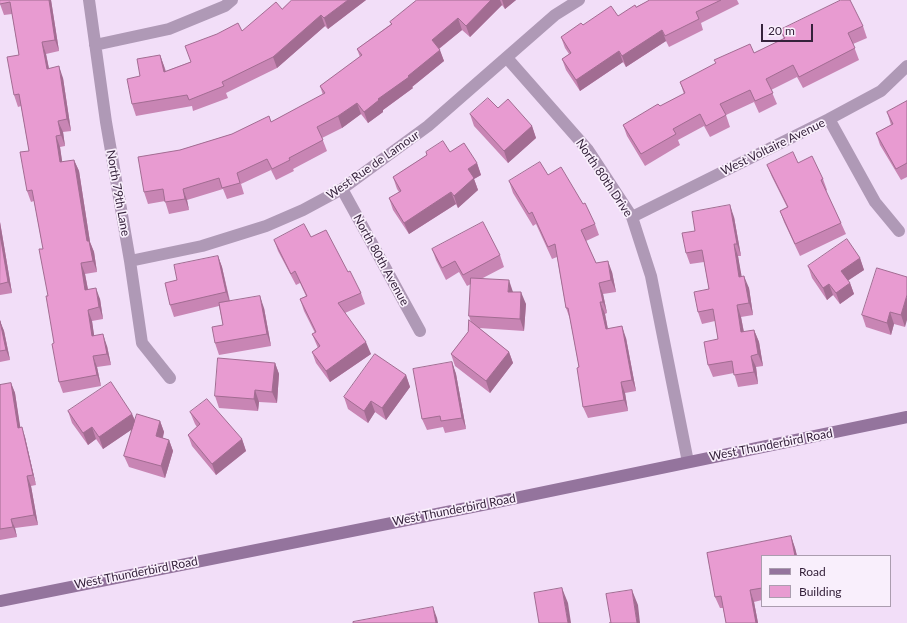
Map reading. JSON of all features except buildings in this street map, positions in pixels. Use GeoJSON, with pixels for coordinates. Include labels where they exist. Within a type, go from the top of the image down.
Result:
{"type":"FeatureCollection","features":[{"type":"Feature","properties":{"kind":"main road","name":"West Thunderbird Road"},"geometry":{"type":"LineString","coordinates":[[0,600],[487,504],[907,418]]}},
{"type":"Feature","properties":{"kind":"street","name":"North 79th Lane"},"geometry":{"type":"LineString","coordinates":[[89,0],[106,122],[130,261],[142,343],[170,378]]}},
{"type":"Feature","properties":{"kind":"street"},"geometry":{"type":"LineString","coordinates":[[95,45],[169,29],[225,6],[232,0]]}},
{"type":"Feature","properties":{"kind":"street","name":"West Rue de Lamour"},"geometry":{"type":"LineString","coordinates":[[130,261],[202,246],[266,226],[303,210],[342,189],[428,126],[555,15],[579,0]]}},
{"type":"Feature","properties":{"kind":"street","name":"North 80th Drive"},"geometry":{"type":"LineString","coordinates":[[507,58],[588,150],[632,217],[652,276],[688,462]]}},
{"type":"Feature","properties":{"kind":"street","name":"West Voltaire Avenue"},"geometry":{"type":"LineString","coordinates":[[632,217],[829,119],[881,91],[907,66]]}},
{"type":"Feature","properties":{"kind":"street"},"geometry":{"type":"LineString","coordinates":[[829,119],[875,202],[899,231]]}},
{"type":"Feature","properties":{"kind":"street","name":"North 80th Avenue"},"geometry":{"type":"LineString","coordinates":[[342,189],[420,331]]}}]}
